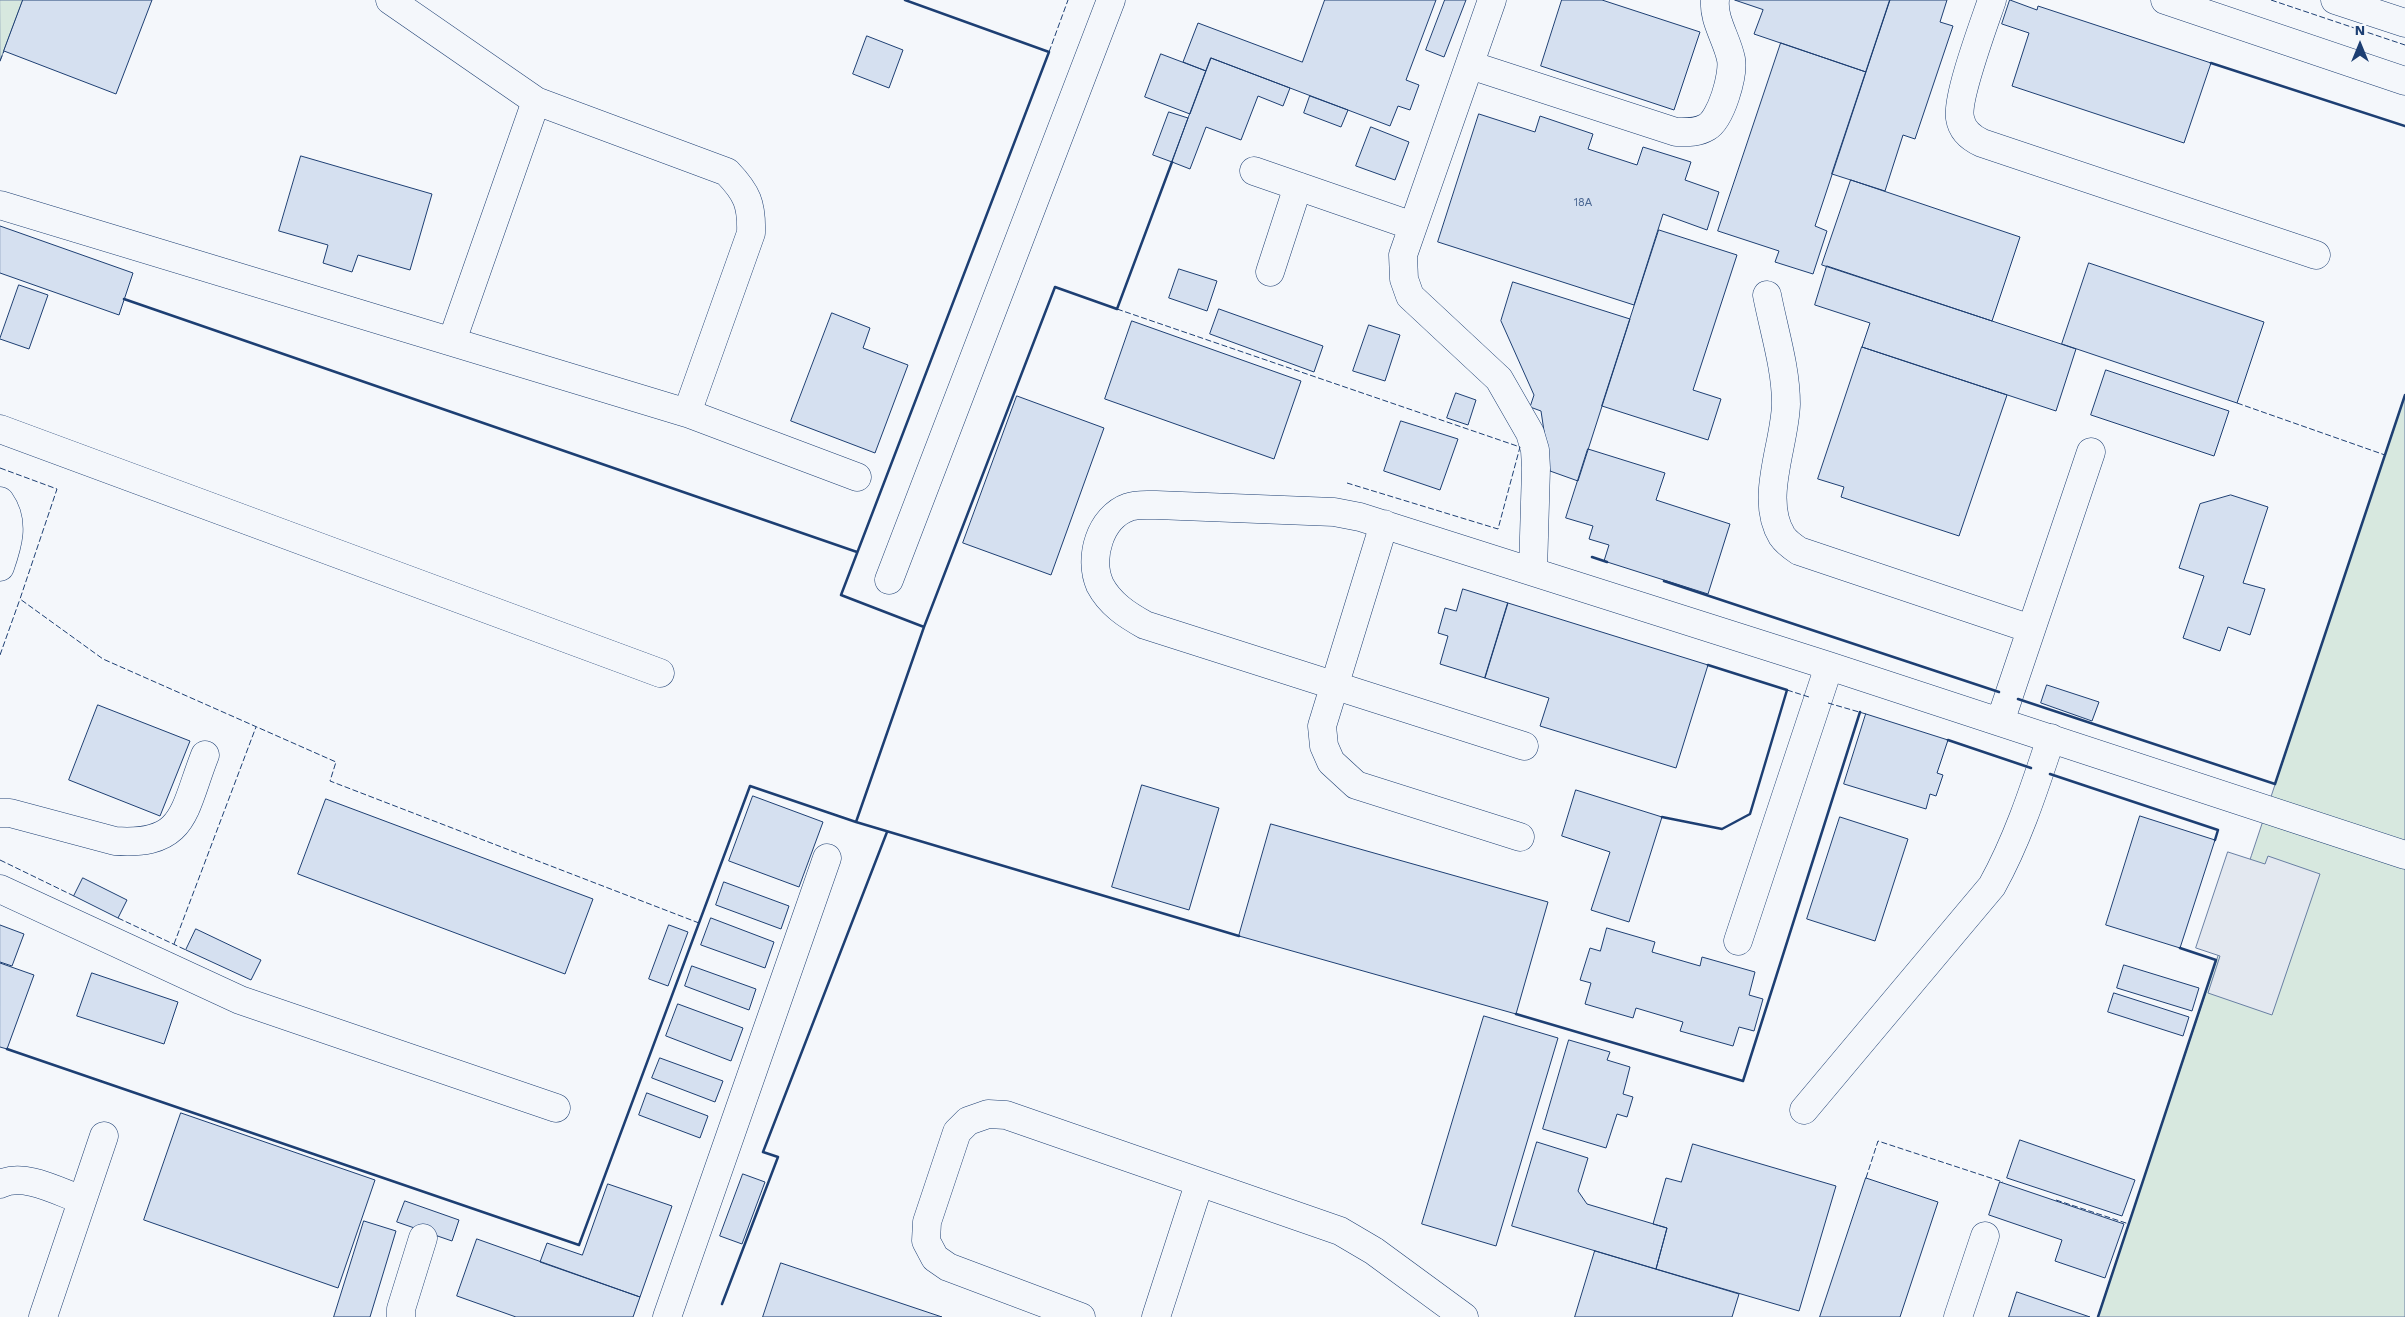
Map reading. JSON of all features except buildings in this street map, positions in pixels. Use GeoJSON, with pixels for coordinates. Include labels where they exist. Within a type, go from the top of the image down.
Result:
{"type":"FeatureCollection","features":[{"type":"Feature","properties":{"kind":"lane"},"geometry":{"type":"LineString","coordinates":[[390,0],[536,101],[727,172],[742,188],[752,210],[751,232],[687,413]]}},
{"type":"Feature","properties":{"kind":"lane"},"geometry":{"type":"LineString","coordinates":[[889,580],[1111,0]]}},
{"type":"Feature","properties":{"kind":"lane"},"geometry":{"type":"LineString","coordinates":[[1492,0],[1404,255],[1404,278],[1410,296],[1498,379],[1530,433],[1535,450],[1536,468],[1533,571]]}},
{"type":"Feature","properties":{"kind":"lane"},"geometry":{"type":"LineString","coordinates":[[1470,65],[1676,132],[1694,132],[1708,126],[1717,116],[1730,78],[1732,62],[1726,39],[1714,10],[1715,0]]}},
{"type":"Feature","properties":{"kind":"lane"},"geometry":{"type":"LineString","coordinates":[[1992,0],[1960,101],[1960,119],[1969,136],[1982,143],[2316,255]]}},
{"type":"Feature","properties":{"kind":"lane"},"geometry":{"type":"LineString","coordinates":[[2165,0],[2405,81]]}},
{"type":"Feature","properties":{"kind":"lane"},"geometry":{"type":"LineString","coordinates":[[2335,0],[2405,23]]}},
{"type":"Feature","properties":{"kind":"lane"},"geometry":{"type":"LineString","coordinates":[[452,341],[536,101]]}},
{"type":"Feature","properties":{"kind":"lane"},"geometry":{"type":"LineString","coordinates":[[1254,171],[1414,226]]}},
{"type":"Feature","properties":{"kind":"lane"},"geometry":{"type":"LineString","coordinates":[[1270,272],[1298,186]]}},
{"type":"Feature","properties":{"kind":"lane"},"geometry":{"type":"LineString","coordinates":[[0,205],[687,413],[857,477]]}},
{"type":"Feature","properties":{"kind":"lane"},"geometry":{"type":"LineString","coordinates":[[1767,295],[1783,373],[1786,405],[1772,497],[1774,519],[1783,537],[1799,551],[2031,629]]}},
{"type":"Feature","properties":{"kind":"lane"},"geometry":{"type":"LineString","coordinates":[[0,428],[660,673]]}},
{"type":"Feature","properties":{"kind":"lane"},"geometry":{"type":"LineString","coordinates":[[2000,722],[2091,452]]}},
{"type":"Feature","properties":{"kind":"lane"},"geometry":{"type":"LineString","coordinates":[[0,501],[10,522],[7,545],[0,567]]}},
{"type":"Feature","properties":{"kind":"lane"},"geometry":{"type":"LineString","coordinates":[[1524,746],[1145,625],[1124,614],[1110,599],[1100,584],[1096,566],[1098,547],[1103,530],[1114,515],[1130,507],[1156,505],[1334,512],[1384,524],[1830,666],[2405,855]]}},
{"type":"Feature","properties":{"kind":"lane"},"geometry":{"type":"LineString","coordinates":[[1384,524],[1333,685],[1322,726],[1324,746],[1331,762],[1344,776],[1356,785],[1520,837]]}},
{"type":"Feature","properties":{"kind":"lane"},"geometry":{"type":"LineString","coordinates":[[1738,941],[1830,666]]}},
{"type":"Feature","properties":{"kind":"lane"},"geometry":{"type":"LineString","coordinates":[[1804,1110],[1992,886],[2011,852],[2051,738]]}},
{"type":"Feature","properties":{"kind":"lane"},"geometry":{"type":"LineString","coordinates":[[0,813],[10,813],[115,841],[156,840],[167,834],[177,825],[205,755]]}},
{"type":"Feature","properties":{"kind":"lane"},"geometry":{"type":"LineString","coordinates":[[667,1317],[827,858]]}},
{"type":"Feature","properties":{"kind":"lane"},"geometry":{"type":"LineString","coordinates":[[0,889],[240,1000],[556,1108]]}},
{"type":"Feature","properties":{"kind":"lane"},"geometry":{"type":"LineString","coordinates":[[1081,1317],[948,1267],[935,1258],[926,1241],[927,1222],[957,1132],[968,1121],[988,1114],[1006,1115],[1199,1184],[1340,1231],[1374,1250],[1464,1317]]}},
{"type":"Feature","properties":{"kind":"lane"},"geometry":{"type":"LineString","coordinates":[[43,1317],[104,1136]]}},
{"type":"Feature","properties":{"kind":"lane"},"geometry":{"type":"LineString","coordinates":[[0,1184],[6,1181],[26,1180],[82,1200]]}},
{"type":"Feature","properties":{"kind":"lane"},"geometry":{"type":"LineString","coordinates":[[1156,1317],[1199,1184]]}},
{"type":"Feature","properties":{"kind":"lane"},"geometry":{"type":"LineString","coordinates":[[1958,1317],[1985,1236]]}},
{"type":"Feature","properties":{"kind":"lane"},"geometry":{"type":"LineString","coordinates":[[401,1317],[401,1309],[423,1238]]}},
{"type":"Feature","properties":{"kind":"shaded area"},"geometry":{"type":"Polygon","coordinates":[[[0,0],[23,0],[0,61],[0,0]]]}},
{"type":"Feature","properties":{"kind":"shaded area"},"geometry":{"type":"Polygon","coordinates":[[[2405,395],[2405,1317],[2098,1317],[2405,395]]]}},
{"type":"Feature","properties":{"kind":"shaded area"},"geometry":{"type":"Polygon","coordinates":[[[2228,852],[2265,864],[2268,856],[2320,874],[2272,1015],[2208,993],[2220,956],[2196,948],[2228,852]]]}},
{"type":"Feature","properties":{"kind":"fence"},"geometry":{"type":"LineString","coordinates":[[1049,52],[1068,0]]}},
{"type":"Feature","properties":{"kind":"fence"},"geometry":{"type":"LineString","coordinates":[[2271,0],[2405,45]]}},
{"type":"Feature","properties":{"kind":"fence"},"geometry":{"type":"LineString","coordinates":[[0,61],[4,51]]}},
{"type":"Feature","properties":{"kind":"fence"},"geometry":{"type":"LineString","coordinates":[[1117,309],[1520,447],[1498,529],[1347,483]]}},
{"type":"Feature","properties":{"kind":"fence"},"geometry":{"type":"LineString","coordinates":[[2237,403],[2385,455]]}},
{"type":"Feature","properties":{"kind":"fence"},"geometry":{"type":"LineString","coordinates":[[0,468],[57,489],[20,599],[103,659],[336,762],[330,781],[699,923]]}},
{"type":"Feature","properties":{"kind":"fence"},"geometry":{"type":"LineString","coordinates":[[0,655],[20,599]]}},
{"type":"Feature","properties":{"kind":"fence"},"geometry":{"type":"LineString","coordinates":[[1787,690],[1809,697]]}},
{"type":"Feature","properties":{"kind":"fence"},"geometry":{"type":"LineString","coordinates":[[1828,703],[1866,714]]}},
{"type":"Feature","properties":{"kind":"fence"},"geometry":{"type":"LineString","coordinates":[[174,944],[256,727]]}},
{"type":"Feature","properties":{"kind":"fence"},"geometry":{"type":"LineString","coordinates":[[0,860],[74,896]]}},
{"type":"Feature","properties":{"kind":"fence"},"geometry":{"type":"LineString","coordinates":[[118,918],[186,950]]}},
{"type":"Feature","properties":{"kind":"fence"},"geometry":{"type":"LineString","coordinates":[[1866,1178],[1878,1141],[2003,1182]]}},
{"type":"Feature","properties":{"kind":"fence"},"geometry":{"type":"LineString","coordinates":[[2056,1200],[2129,1224]]}},
{"type":"Feature","properties":{"kind":"wall"},"geometry":{"type":"LineString","coordinates":[[905,0],[1049,52],[841,595],[924,627]]}},
{"type":"Feature","properties":{"kind":"wall"},"geometry":{"type":"LineString","coordinates":[[2211,63],[2405,126]]}},
{"type":"Feature","properties":{"kind":"wall"},"geometry":{"type":"LineString","coordinates":[[1172,162],[1117,309],[1055,287],[924,627],[856,822],[1239,936]]}},
{"type":"Feature","properties":{"kind":"wall"},"geometry":{"type":"LineString","coordinates":[[124,299],[857,552]]}},
{"type":"Feature","properties":{"kind":"wall"},"geometry":{"type":"LineString","coordinates":[[2018,699],[2275,784],[2405,395]]}},
{"type":"Feature","properties":{"kind":"wall"},"geometry":{"type":"LineString","coordinates":[[1592,557],[1607,562]]}},
{"type":"Feature","properties":{"kind":"wall"},"geometry":{"type":"LineString","coordinates":[[1664,581],[1999,692]]}},
{"type":"Feature","properties":{"kind":"wall"},"geometry":{"type":"LineString","coordinates":[[1662,817],[1722,829],[1750,814],[1787,690],[1708,665]]}},
{"type":"Feature","properties":{"kind":"wall"},"geometry":{"type":"LineString","coordinates":[[1516,1014],[1743,1081],[1860,712]]}},
{"type":"Feature","properties":{"kind":"wall"},"geometry":{"type":"LineString","coordinates":[[1948,740],[2031,768]]}},
{"type":"Feature","properties":{"kind":"wall"},"geometry":{"type":"LineString","coordinates":[[2050,774],[2218,830],[2215,840]]}},
{"type":"Feature","properties":{"kind":"wall"},"geometry":{"type":"LineString","coordinates":[[7,1049],[579,1245],[750,786],[856,822]]}},
{"type":"Feature","properties":{"kind":"wall"},"geometry":{"type":"LineString","coordinates":[[722,1304],[778,1157],[763,1152],[887,832]]}},
{"type":"Feature","properties":{"kind":"wall"},"geometry":{"type":"LineString","coordinates":[[2098,1317],[2216,960],[2180,948]]}}]}
